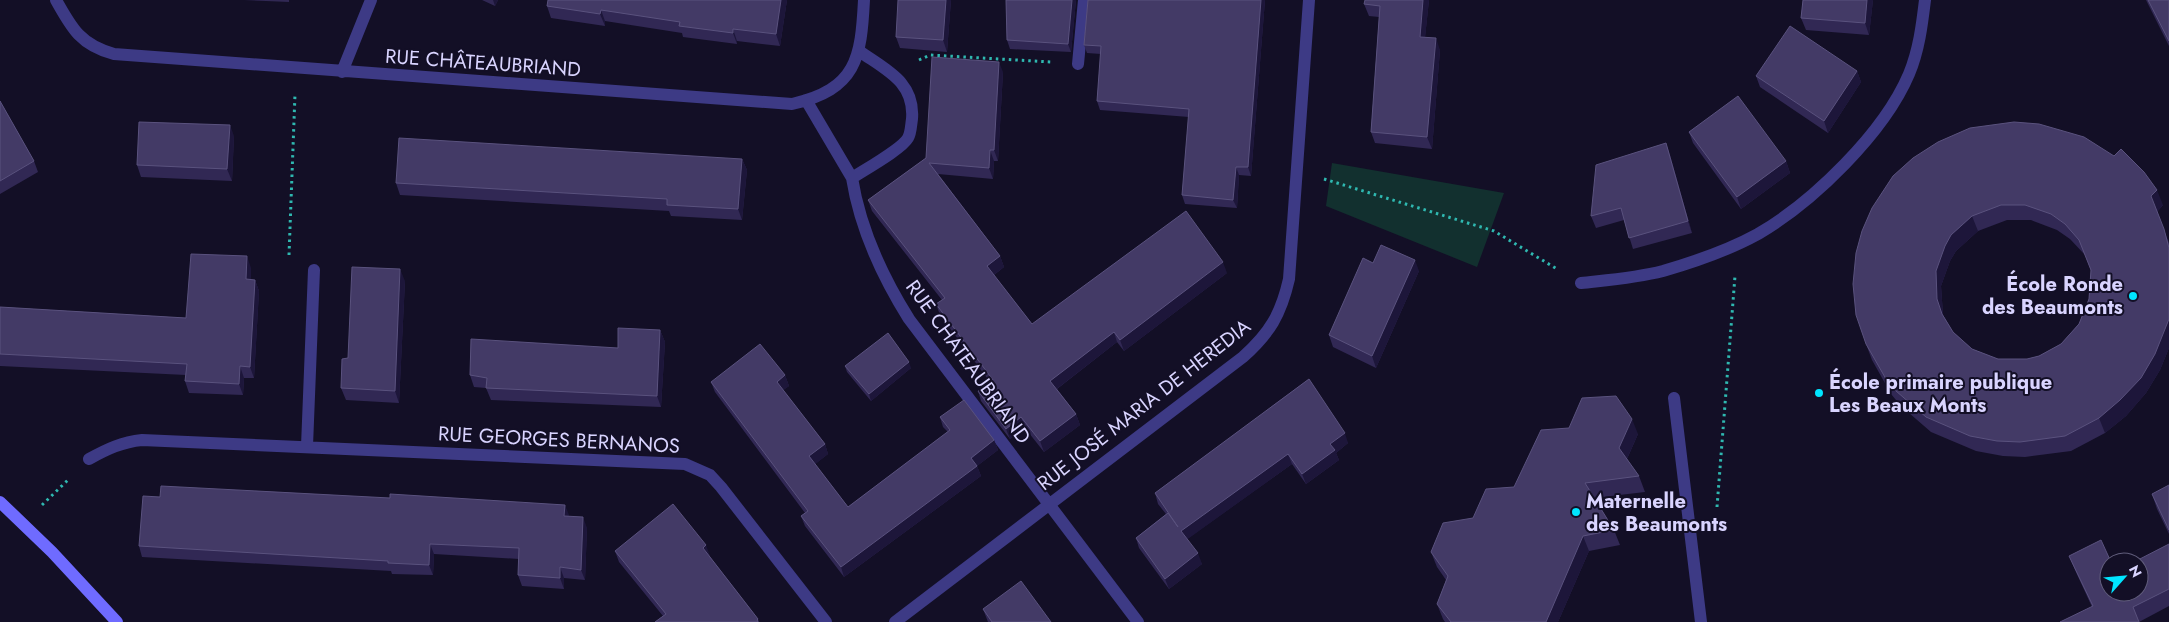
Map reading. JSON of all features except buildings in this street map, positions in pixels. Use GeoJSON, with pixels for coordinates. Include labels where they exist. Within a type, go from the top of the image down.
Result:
{"type":"FeatureCollection","features":[{"type":"Feature","properties":{"kind":"street","name":"RUE CHÂTEAUBRIAND"},"geometry":{"type":"LineString","coordinates":[[56,0],[77,34],[86,44],[114,54],[296,69],[792,104],[820,95],[846,76],[854,66],[859,51],[864,0]]}},
{"type":"Feature","properties":{"kind":"street"},"geometry":{"type":"LineString","coordinates":[[342,72],[371,0]]}},
{"type":"Feature","properties":{"kind":"street"},"geometry":{"type":"LineString","coordinates":[[1078,64],[1084,0]]}},
{"type":"Feature","properties":{"kind":"street","name":"RUE JOSÉ MARIA DE HEREDIA"},"geometry":{"type":"LineString","coordinates":[[895,622],[1243,357],[1272,326],[1280,311],[1289,278],[1309,0]]}},
{"type":"Feature","properties":{"kind":"street"},"geometry":{"type":"LineString","coordinates":[[1581,283],[1663,271],[1758,234],[1800,204],[1840,168],[1873,130],[1900,93],[1910,73],[1921,34],[1925,0]]}},
{"type":"Feature","properties":{"kind":"street"},"geometry":{"type":"LineString","coordinates":[[852,178],[900,147],[908,139],[913,108],[907,89],[892,74],[859,51]]}},
{"type":"Feature","properties":{"kind":"street","name":"RUE CHATEAUBRIAND"},"geometry":{"type":"LineString","coordinates":[[806,100],[852,178],[861,219],[896,298],[909,319],[1138,622]]}},
{"type":"Feature","properties":{"kind":"street"},"geometry":{"type":"LineString","coordinates":[[307,446],[314,270]]}},
{"type":"Feature","properties":{"kind":"street"},"geometry":{"type":"LineString","coordinates":[[1674,398],[1701,622]]}},
{"type":"Feature","properties":{"kind":"street","name":"RUE GEORGES BERNANOS"},"geometry":{"type":"LineString","coordinates":[[89,459],[126,442],[142,440],[685,464],[710,475],[721,487],[826,622]]}},
{"type":"Feature","properties":{"kind":"street"},"geometry":{"type":"LineString","coordinates":[[0,502],[52,552],[117,622]]}},
{"type":"Feature","properties":{"kind":"path"},"geometry":{"type":"LineString","coordinates":[[892,74],[930,55],[1078,64]]}},
{"type":"Feature","properties":{"kind":"path"},"geometry":{"type":"LineString","coordinates":[[289,261],[296,69]]}},
{"type":"Feature","properties":{"kind":"path"},"geometry":{"type":"LineString","coordinates":[[1297,171],[1494,230],[1581,283]]}},
{"type":"Feature","properties":{"kind":"path"},"geometry":{"type":"LineString","coordinates":[[1717,513],[1738,243]]}},
{"type":"Feature","properties":{"kind":"path"},"geometry":{"type":"LineString","coordinates":[[22,524],[89,459]]}},
{"type":"Feature","properties":{"kind":"green space"},"geometry":{"type":"Polygon","coordinates":[[[1332,163],[1504,193],[1477,267],[1326,206],[1332,163]]]}},
{"type":"Feature","properties":{"kind":"place","name":"École Ronde des Beaumonts"},"geometry":{"type":"Point","coordinates":[2133,296]}},
{"type":"Feature","properties":{"kind":"place","name":"École primaire publique Les Beaux Monts"},"geometry":{"type":"Point","coordinates":[1819,393]}},
{"type":"Feature","properties":{"kind":"place","name":"Maternelle des Beaumonts"},"geometry":{"type":"Point","coordinates":[1576,512]}}]}
